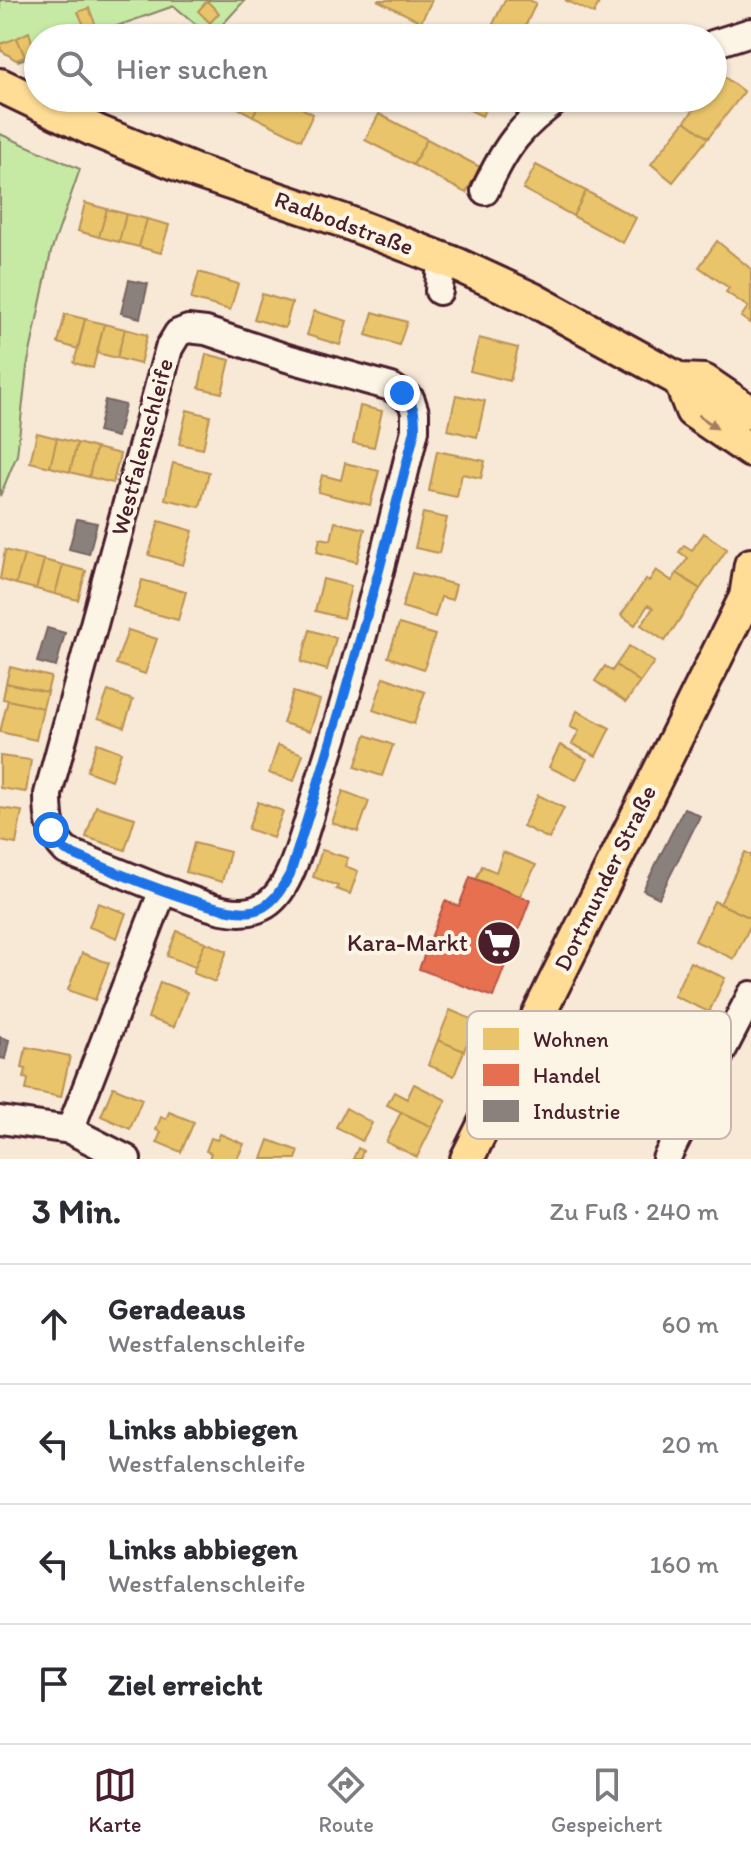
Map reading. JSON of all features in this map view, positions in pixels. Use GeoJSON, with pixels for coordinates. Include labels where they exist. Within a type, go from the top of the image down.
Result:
{"type":"FeatureCollection","features":[{"type":"Feature","properties":{"kind":"main road","name":"Radbodstraße"},"geometry":{"type":"LineString","coordinates":[[0,85],[24,96]]}},
{"type":"Feature","properties":{"kind":"main road","name":"Radbodstraße"},"geometry":{"type":"LineString","coordinates":[[56,112],[197,172],[341,220],[441,258],[532,299],[680,380],[704,381],[751,413]]}},
{"type":"Feature","properties":{"kind":"main road"},"geometry":{"type":"LineString","coordinates":[[680,380],[692,411],[751,451]]}},
{"type":"Feature","properties":{"kind":"main road","name":"Dortmunder Straße"},"geometry":{"type":"LineString","coordinates":[[540,1011],[649,789],[743,614],[751,565]]}},
{"type":"Feature","properties":{"kind":"main road","name":"Dortmunder Straße"},"geometry":{"type":"LineString","coordinates":[[467,1159],[477,1139]]}},
{"type":"Feature","properties":{"kind":"street"},"geometry":{"type":"LineString","coordinates":[[727,40],[751,32]]}},
{"type":"Feature","properties":{"kind":"street"},"geometry":{"type":"LineString","coordinates":[[485,191],[501,157],[530,119],[540,112]]}},
{"type":"Feature","properties":{"kind":"street"},"geometry":{"type":"LineString","coordinates":[[439,291],[441,258]]}},
{"type":"Feature","properties":{"kind":"street","name":"Westfalenschleife"},"geometry":{"type":"LineString","coordinates":[[188,329],[206,331],[391,387],[411,400],[415,430],[377,585],[336,730],[290,874],[273,899],[264,907],[250,912],[231,911],[163,890],[66,851],[51,830],[48,794],[169,348],[178,333],[188,329]]}},
{"type":"Feature","properties":{"kind":"street"},"geometry":{"type":"LineString","coordinates":[[70,1130],[163,890]]}},
{"type":"Feature","properties":{"kind":"street"},"geometry":{"type":"LineString","coordinates":[[731,1034],[751,995]]}},
{"type":"Feature","properties":{"kind":"street"},"geometry":{"type":"LineString","coordinates":[[0,1120],[70,1130],[127,1159]]}},
{"type":"Feature","properties":{"kind":"street"},"geometry":{"type":"LineString","coordinates":[[666,1159],[676,1139]]}},
{"type":"Feature","properties":{"kind":"green space"},"geometry":{"type":"Polygon","coordinates":[[[0,0],[245,0],[223,24],[195,24],[174,6],[123,24],[24,24],[24,59],[18,61],[0,50],[0,0]]]}},
{"type":"Feature","properties":{"kind":"green space"},"geometry":{"type":"Polygon","coordinates":[[[0,134],[80,169],[51,252],[27,367],[17,455],[0,496],[0,134]]]}},
{"type":"Feature","properties":{"kind":"building: Wohnen"},"geometry":{"type":"Polygon","coordinates":[[[377,0],[432,0],[421,22],[377,0]]]}},
{"type":"Feature","properties":{"kind":"building: Wohnen"},"geometry":{"type":"Polygon","coordinates":[[[505,0],[536,3],[526,24],[493,24],[505,0]]]}},
{"type":"Feature","properties":{"kind":"building: Wohnen"},"geometry":{"type":"Polygon","coordinates":[[[565,0],[600,0],[594,14],[565,0]]]}},
{"type":"Feature","properties":{"kind":"building: Wohnen"},"geometry":{"type":"Polygon","coordinates":[[[207,1],[219,13],[210,23],[198,11],[207,1]]]}},
{"type":"Feature","properties":{"kind":"building: Wohnen"},"geometry":{"type":"Polygon","coordinates":[[[89,8],[95,24],[83,24],[78,12],[89,8]]]}},
{"type":"Feature","properties":{"kind":"building: Wohnen"},"geometry":{"type":"Polygon","coordinates":[[[24,34],[24,55],[17,38],[24,34]]]}},
{"type":"Feature","properties":{"kind":"building: Wohnen"},"geometry":{"type":"Polygon","coordinates":[[[17,38],[24,57],[16,60],[1,50],[0,44],[17,38]]]}},
{"type":"Feature","properties":{"kind":"building: Wohnen"},"geometry":{"type":"Polygon","coordinates":[[[727,79],[744,92],[708,138],[685,121],[692,112],[727,112],[727,79]]]}},
{"type":"Feature","properties":{"kind":"building: Wohnen"},"geometry":{"type":"Polygon","coordinates":[[[255,112],[313,114],[301,140],[253,116],[255,112]]]}},
{"type":"Feature","properties":{"kind":"building: Wohnen"},"geometry":{"type":"Polygon","coordinates":[[[379,114],[427,139],[413,165],[365,140],[379,114]]]}},
{"type":"Feature","properties":{"kind":"building: Wohnen"},"geometry":{"type":"Polygon","coordinates":[[[685,121],[708,138],[673,182],[651,164],[685,121]]]}},
{"type":"Feature","properties":{"kind":"building: Wohnen"},"geometry":{"type":"Polygon","coordinates":[[[427,139],[480,167],[466,193],[413,165],[427,139]]]}},
{"type":"Feature","properties":{"kind":"building: Wohnen"},"geometry":{"type":"Polygon","coordinates":[[[536,165],[586,191],[573,216],[523,189],[536,165]]]}},
{"type":"Feature","properties":{"kind":"building: Wohnen"},"geometry":{"type":"Polygon","coordinates":[[[586,191],[636,218],[623,243],[573,216],[586,191]]]}},
{"type":"Feature","properties":{"kind":"building: Wohnen"},"geometry":{"type":"Polygon","coordinates":[[[85,203],[107,209],[99,237],[78,231],[85,203]]]}},
{"type":"Feature","properties":{"kind":"building: Wohnen"},"geometry":{"type":"Polygon","coordinates":[[[107,209],[126,214],[119,242],[99,237],[107,209]]]}},
{"type":"Feature","properties":{"kind":"building: Wohnen"},"geometry":{"type":"Polygon","coordinates":[[[126,214],[147,219],[139,247],[119,242],[126,214]]]}},
{"type":"Feature","properties":{"kind":"building: Wohnen"},"geometry":{"type":"Polygon","coordinates":[[[147,219],[169,225],[161,253],[139,247],[147,219]]]}},
{"type":"Feature","properties":{"kind":"building: Wohnen"},"geometry":{"type":"Polygon","coordinates":[[[717,241],[751,269],[751,324],[741,317],[748,307],[726,292],[729,288],[699,267],[717,241]]]}},
{"type":"Feature","properties":{"kind":"building: Wohnen"},"geometry":{"type":"Polygon","coordinates":[[[199,272],[238,284],[230,310],[191,299],[199,272]]]}},
{"type":"Feature","properties":{"kind":"building: Wohnen"},"geometry":{"type":"Polygon","coordinates":[[[262,294],[292,303],[285,328],[254,319],[262,294]]]}},
{"type":"Feature","properties":{"kind":"building: Wohnen"},"geometry":{"type":"Polygon","coordinates":[[[314,311],[347,321],[340,345],[307,335],[314,311]]]}},
{"type":"Feature","properties":{"kind":"building: Wohnen"},"geometry":{"type":"Polygon","coordinates":[[[373,312],[407,322],[399,345],[366,335],[373,312]]]}},
{"type":"Feature","properties":{"kind":"building: Wohnen"},"geometry":{"type":"Polygon","coordinates":[[[65,314],[85,319],[78,349],[58,343],[65,314]]]}},
{"type":"Feature","properties":{"kind":"building: Wohnen"},"geometry":{"type":"Polygon","coordinates":[[[85,319],[104,324],[93,368],[74,363],[85,319]]]}},
{"type":"Feature","properties":{"kind":"building: Wohnen"},"geometry":{"type":"Polygon","coordinates":[[[104,324],[125,329],[117,358],[97,353],[104,324]]]}},
{"type":"Feature","properties":{"kind":"building: Wohnen"},"geometry":{"type":"Polygon","coordinates":[[[125,329],[147,335],[140,364],[117,358],[125,329]]]}},
{"type":"Feature","properties":{"kind":"building: Wohnen"},"geometry":{"type":"Polygon","coordinates":[[[479,338],[518,348],[510,381],[470,371],[479,338]]]}},
{"type":"Feature","properties":{"kind":"building: Wohnen"},"geometry":{"type":"Polygon","coordinates":[[[206,354],[230,360],[222,393],[199,388],[206,354]]]}},
{"type":"Feature","properties":{"kind":"building: Wohnen"},"geometry":{"type":"Polygon","coordinates":[[[456,395],[485,401],[477,437],[448,430],[456,395]]]}},
{"type":"Feature","properties":{"kind":"building: Wohnen"},"geometry":{"type":"Polygon","coordinates":[[[360,406],[382,411],[374,447],[353,443],[360,406]]]}},
{"type":"Feature","properties":{"kind":"building: Wohnen"},"geometry":{"type":"Polygon","coordinates":[[[187,410],[210,416],[203,449],[179,444],[187,410]]]}},
{"type":"Feature","properties":{"kind":"building: Wohnen"},"geometry":{"type":"Polygon","coordinates":[[[37,433],[57,438],[50,467],[30,462],[37,433]]]}},
{"type":"Feature","properties":{"kind":"building: Wohnen"},"geometry":{"type":"Polygon","coordinates":[[[57,438],[77,443],[70,472],[50,467],[57,438]]]}},
{"type":"Feature","properties":{"kind":"building: Wohnen"},"geometry":{"type":"Polygon","coordinates":[[[77,443],[96,448],[89,477],[70,472],[77,443]]]}},
{"type":"Feature","properties":{"kind":"building: Wohnen"},"geometry":{"type":"Polygon","coordinates":[[[96,448],[120,454],[113,483],[89,477],[96,448]]]}},
{"type":"Feature","properties":{"kind":"building: Wohnen"},"geometry":{"type":"Polygon","coordinates":[[[437,451],[485,461],[481,478],[462,474],[457,497],[429,491],[437,451]]]}},
{"type":"Feature","properties":{"kind":"building: Wohnen"},"geometry":{"type":"Polygon","coordinates":[[[173,463],[209,472],[200,507],[165,499],[173,463]]]}},
{"type":"Feature","properties":{"kind":"building: Wohnen"},"geometry":{"type":"Polygon","coordinates":[[[345,463],[379,471],[370,505],[318,492],[322,475],[341,480],[345,463]]]}},
{"type":"Feature","properties":{"kind":"building: Wohnen"},"geometry":{"type":"Polygon","coordinates":[[[423,513],[447,518],[439,553],[415,548],[423,513]]]}},
{"type":"Feature","properties":{"kind":"building: Wohnen"},"geometry":{"type":"Polygon","coordinates":[[[159,521],[193,531],[183,565],[149,555],[159,521]]]}},
{"type":"Feature","properties":{"kind":"building: Wohnen"},"geometry":{"type":"Polygon","coordinates":[[[335,522],[365,529],[357,562],[317,552],[320,538],[331,540],[335,522]]]}},
{"type":"Feature","properties":{"kind":"building: Wohnen"},"geometry":{"type":"Polygon","coordinates":[[[704,533],[727,549],[700,589],[677,573],[688,558],[679,552],[684,545],[692,550],[704,533]]]}},
{"type":"Feature","properties":{"kind":"building: Wohnen"},"geometry":{"type":"Polygon","coordinates":[[[5,550],[24,555],[16,584],[0,579],[5,550]]]}},
{"type":"Feature","properties":{"kind":"building: Wohnen"},"geometry":{"type":"Polygon","coordinates":[[[24,555],[44,560],[36,589],[16,584],[24,555]]]}},
{"type":"Feature","properties":{"kind":"building: Wohnen"},"geometry":{"type":"Polygon","coordinates":[[[44,560],[63,565],[55,594],[36,589],[44,560]]]}},
{"type":"Feature","properties":{"kind":"building: Wohnen"},"geometry":{"type":"Polygon","coordinates":[[[63,565],[86,571],[78,600],[55,594],[63,565]]]}},
{"type":"Feature","properties":{"kind":"building: Wohnen"},"geometry":{"type":"Polygon","coordinates":[[[656,570],[672,581],[677,573],[700,589],[665,641],[641,625],[653,608],[648,605],[635,625],[621,615],[656,570]]]}},
{"type":"Feature","properties":{"kind":"building: Wohnen"},"geometry":{"type":"Polygon","coordinates":[[[412,573],[456,585],[452,600],[441,597],[435,617],[402,607],[412,573]]]}},
{"type":"Feature","properties":{"kind":"building: Wohnen"},"geometry":{"type":"Polygon","coordinates":[[[323,579],[351,586],[343,618],[315,611],[323,579]]]}},
{"type":"Feature","properties":{"kind":"building: Wohnen"},"geometry":{"type":"Polygon","coordinates":[[[142,580],[186,592],[178,620],[134,608],[142,580]]]}},
{"type":"Feature","properties":{"kind":"building: Wohnen"},"geometry":{"type":"Polygon","coordinates":[[[399,624],[435,635],[424,669],[388,657],[399,624]]]}},
{"type":"Feature","properties":{"kind":"building: Wohnen"},"geometry":{"type":"Polygon","coordinates":[[[128,630],[157,639],[145,674],[116,664],[128,630]]]}},
{"type":"Feature","properties":{"kind":"building: Wohnen"},"geometry":{"type":"Polygon","coordinates":[[[310,630],[336,638],[327,670],[301,662],[310,630]]]}},
{"type":"Feature","properties":{"kind":"building: Wohnen"},"geometry":{"type":"Polygon","coordinates":[[[629,646],[654,662],[640,682],[616,665],[629,646]]]}},
{"type":"Feature","properties":{"kind":"building: Wohnen"},"geometry":{"type":"Polygon","coordinates":[[[616,665],[640,682],[626,702],[595,681],[605,666],[612,671],[616,665]]]}},
{"type":"Feature","properties":{"kind":"building: Wohnen"},"geometry":{"type":"Polygon","coordinates":[[[10,667],[51,677],[47,692],[6,683],[10,667]]]}},
{"type":"Feature","properties":{"kind":"building: Wohnen"},"geometry":{"type":"Polygon","coordinates":[[[384,677],[425,692],[414,724],[373,710],[384,677]]]}},
{"type":"Feature","properties":{"kind":"building: Wohnen"},"geometry":{"type":"Polygon","coordinates":[[[6,683],[47,692],[43,708],[3,699],[6,683]]]}},
{"type":"Feature","properties":{"kind":"building: Wohnen"},"geometry":{"type":"Polygon","coordinates":[[[108,691],[133,700],[124,727],[98,718],[108,691]]]}},
{"type":"Feature","properties":{"kind":"building: Wohnen"},"geometry":{"type":"Polygon","coordinates":[[[293,692],[320,700],[310,731],[283,723],[293,692]]]}},
{"type":"Feature","properties":{"kind":"building: Wohnen"},"geometry":{"type":"Polygon","coordinates":[[[8,700],[43,708],[36,740],[0,732],[8,700]]]}},
{"type":"Feature","properties":{"kind":"building: Wohnen"},"geometry":{"type":"Polygon","coordinates":[[[577,711],[610,728],[596,756],[572,744],[579,731],[570,727],[577,711]]]}},
{"type":"Feature","properties":{"kind":"building: Wohnen"},"geometry":{"type":"Polygon","coordinates":[[[366,735],[393,745],[382,776],[355,767],[366,735]]]}},
{"type":"Feature","properties":{"kind":"building: Wohnen"},"geometry":{"type":"Polygon","coordinates":[[[97,743],[121,752],[111,780],[87,771],[97,743]]]}},
{"type":"Feature","properties":{"kind":"building: Wohnen"},"geometry":{"type":"Polygon","coordinates":[[[278,745],[303,754],[294,781],[269,773],[278,745]]]}},
{"type":"Feature","properties":{"kind":"building: Wohnen"},"geometry":{"type":"Polygon","coordinates":[[[560,745],[587,759],[576,780],[549,767],[560,745]]]}},
{"type":"Feature","properties":{"kind":"building: Wohnen"},"geometry":{"type":"Polygon","coordinates":[[[0,756],[31,760],[26,792],[0,788],[0,756]]]}},
{"type":"Feature","properties":{"kind":"building: Wohnen"},"geometry":{"type":"Polygon","coordinates":[[[343,791],[369,801],[358,832],[332,823],[343,791]]]}},
{"type":"Feature","properties":{"kind":"building: Wohnen"},"geometry":{"type":"Polygon","coordinates":[[[538,795],[564,808],[549,839],[523,826],[538,795]]]}},
{"type":"Feature","properties":{"kind":"building: Wohnen"},"geometry":{"type":"Polygon","coordinates":[[[258,802],[283,811],[273,838],[248,829],[258,802]]]}},
{"type":"Feature","properties":{"kind":"building: Wohnen"},"geometry":{"type":"Polygon","coordinates":[[[96,806],[135,818],[125,850],[86,837],[96,806]]]}},
{"type":"Feature","properties":{"kind":"building: Wohnen"},"geometry":{"type":"Polygon","coordinates":[[[0,808],[22,811],[16,844],[0,841],[0,808]]]}},
{"type":"Feature","properties":{"kind":"building: Wohnen"},"geometry":{"type":"Polygon","coordinates":[[[194,843],[230,852],[222,882],[186,872],[194,843]]]}},
{"type":"Feature","properties":{"kind":"building: Wohnen"},"geometry":{"type":"Polygon","coordinates":[[[322,850],[348,858],[345,866],[358,871],[350,894],[313,877],[322,850]]]}},
{"type":"Feature","properties":{"kind":"building: Wohnen"},"geometry":{"type":"Polygon","coordinates":[[[503,852],[536,865],[520,896],[476,879],[482,866],[496,872],[503,852]]]}},
{"type":"Feature","properties":{"kind":"building: Wohnen"},"geometry":{"type":"Polygon","coordinates":[[[745,852],[751,855],[751,918],[720,904],[745,852]]]}},
{"type":"Feature","properties":{"kind":"building: Wohnen"},"geometry":{"type":"Polygon","coordinates":[[[714,901],[751,918],[734,959],[695,941],[714,901]]]}},
{"type":"Feature","properties":{"kind":"building: Wohnen"},"geometry":{"type":"Polygon","coordinates":[[[98,903],[126,913],[117,938],[89,927],[98,903]]]}},
{"type":"Feature","properties":{"kind":"building: Wohnen"},"geometry":{"type":"Polygon","coordinates":[[[177,931],[205,942],[195,967],[167,956],[177,931]]]}},
{"type":"Feature","properties":{"kind":"building: Wohnen"},"geometry":{"type":"Polygon","coordinates":[[[205,942],[227,951],[215,982],[193,973],[205,942]]]}},
{"type":"Feature","properties":{"kind":"building: Wohnen"},"geometry":{"type":"Polygon","coordinates":[[[82,953],[109,963],[95,1000],[68,990],[82,953]]]}},
{"type":"Feature","properties":{"kind":"building: Wohnen"},"geometry":{"type":"Polygon","coordinates":[[[690,962],[725,978],[709,1011],[674,996],[690,962]]]}},
{"type":"Feature","properties":{"kind":"building: Wohnen"},"geometry":{"type":"Polygon","coordinates":[[[160,982],[187,992],[174,1027],[148,1018],[160,982]]]}},
{"type":"Feature","properties":{"kind":"building: Wohnen"},"geometry":{"type":"Polygon","coordinates":[[[450,1010],[467,1017],[464,1051],[438,1040],[450,1010]]]}},
{"type":"Feature","properties":{"kind":"building: Wohnen"},"geometry":{"type":"Polygon","coordinates":[[[438,1040],[464,1051],[454,1076],[428,1065],[438,1040]]]}},
{"type":"Feature","properties":{"kind":"building: Wohnen"},"geometry":{"type":"Polygon","coordinates":[[[26,1047],[70,1056],[61,1097],[26,1090],[28,1079],[24,1078],[26,1069],[22,1068],[26,1047]]]}},
{"type":"Feature","properties":{"kind":"building: Wohnen"},"geometry":{"type":"Polygon","coordinates":[[[414,1084],[446,1100],[432,1127],[387,1105],[394,1092],[407,1099],[414,1084]]]}},
{"type":"Feature","properties":{"kind":"building: Wohnen"},"geometry":{"type":"Polygon","coordinates":[[[113,1087],[142,1099],[130,1129],[101,1116],[113,1087]]]}},
{"type":"Feature","properties":{"kind":"building: Wohnen"},"geometry":{"type":"Polygon","coordinates":[[[346,1108],[372,1123],[362,1141],[336,1127],[346,1108]]]}},
{"type":"Feature","properties":{"kind":"building: Wohnen"},"geometry":{"type":"Polygon","coordinates":[[[169,1112],[194,1122],[181,1152],[157,1142],[161,1132],[156,1130],[161,1117],[166,1119],[169,1112]]]}},
{"type":"Feature","properties":{"kind":"building: Wohnen"},"geometry":{"type":"Polygon","coordinates":[[[401,1112],[432,1127],[417,1157],[386,1142],[401,1112]]]}},
{"type":"Feature","properties":{"kind":"building: Wohnen"},"geometry":{"type":"Polygon","coordinates":[[[220,1134],[244,1144],[237,1159],[209,1159],[211,1153],[206,1151],[211,1138],[217,1140],[220,1134]]]}},
{"type":"Feature","properties":{"kind":"building: Wohnen"},"geometry":{"type":"Polygon","coordinates":[[[269,1140],[299,1151],[296,1159],[262,1159],[269,1140]]]}},
{"type":"Feature","properties":{"kind":"building: Wohnen"},"geometry":{"type":"Polygon","coordinates":[[[358,1148],[363,1151],[360,1159],[353,1159],[358,1148]]]}},
{"type":"Feature","properties":{"kind":"building: Handel"},"geometry":{"type":"Polygon","coordinates":[[[470,877],[530,900],[493,997],[419,969],[445,901],[459,906],[470,877]]]}},
{"type":"Feature","properties":{"kind":"building: Industrie"},"geometry":{"type":"Polygon","coordinates":[[[129,280],[148,284],[140,318],[121,313],[129,280]]]}},
{"type":"Feature","properties":{"kind":"building: Industrie"},"geometry":{"type":"Polygon","coordinates":[[[105,400],[125,405],[117,437],[98,432],[105,400]]]}},
{"type":"Feature","properties":{"kind":"building: Industrie"},"geometry":{"type":"Polygon","coordinates":[[[77,519],[97,523],[89,554],[69,549],[77,519]]]}},
{"type":"Feature","properties":{"kind":"building: Industrie"},"geometry":{"type":"Polygon","coordinates":[[[47,628],[65,633],[56,667],[37,662],[47,628]]]}},
{"type":"Feature","properties":{"kind":"building: Industrie"},"geometry":{"type":"Polygon","coordinates":[[[684,808],[700,816],[659,898],[643,890],[684,808]]]}},
{"type":"Feature","properties":{"kind":"building: Industrie"},"geometry":{"type":"Polygon","coordinates":[[[0,1037],[9,1040],[5,1059],[0,1058],[0,1037]]]}},
{"type":"Feature","properties":{"kind":"place","name":"Kara-Markt"},"geometry":{"type":"Point","coordinates":[499,943]}},
{"type":"Feature","properties":{"kind":"route"},"geometry":{"type":"LineString","coordinates":[[51,830],[66,851],[163,890],[231,911],[250,912],[264,907],[280,892],[290,874],[336,730],[377,585],[415,430],[411,400],[402,393]]}}]}
